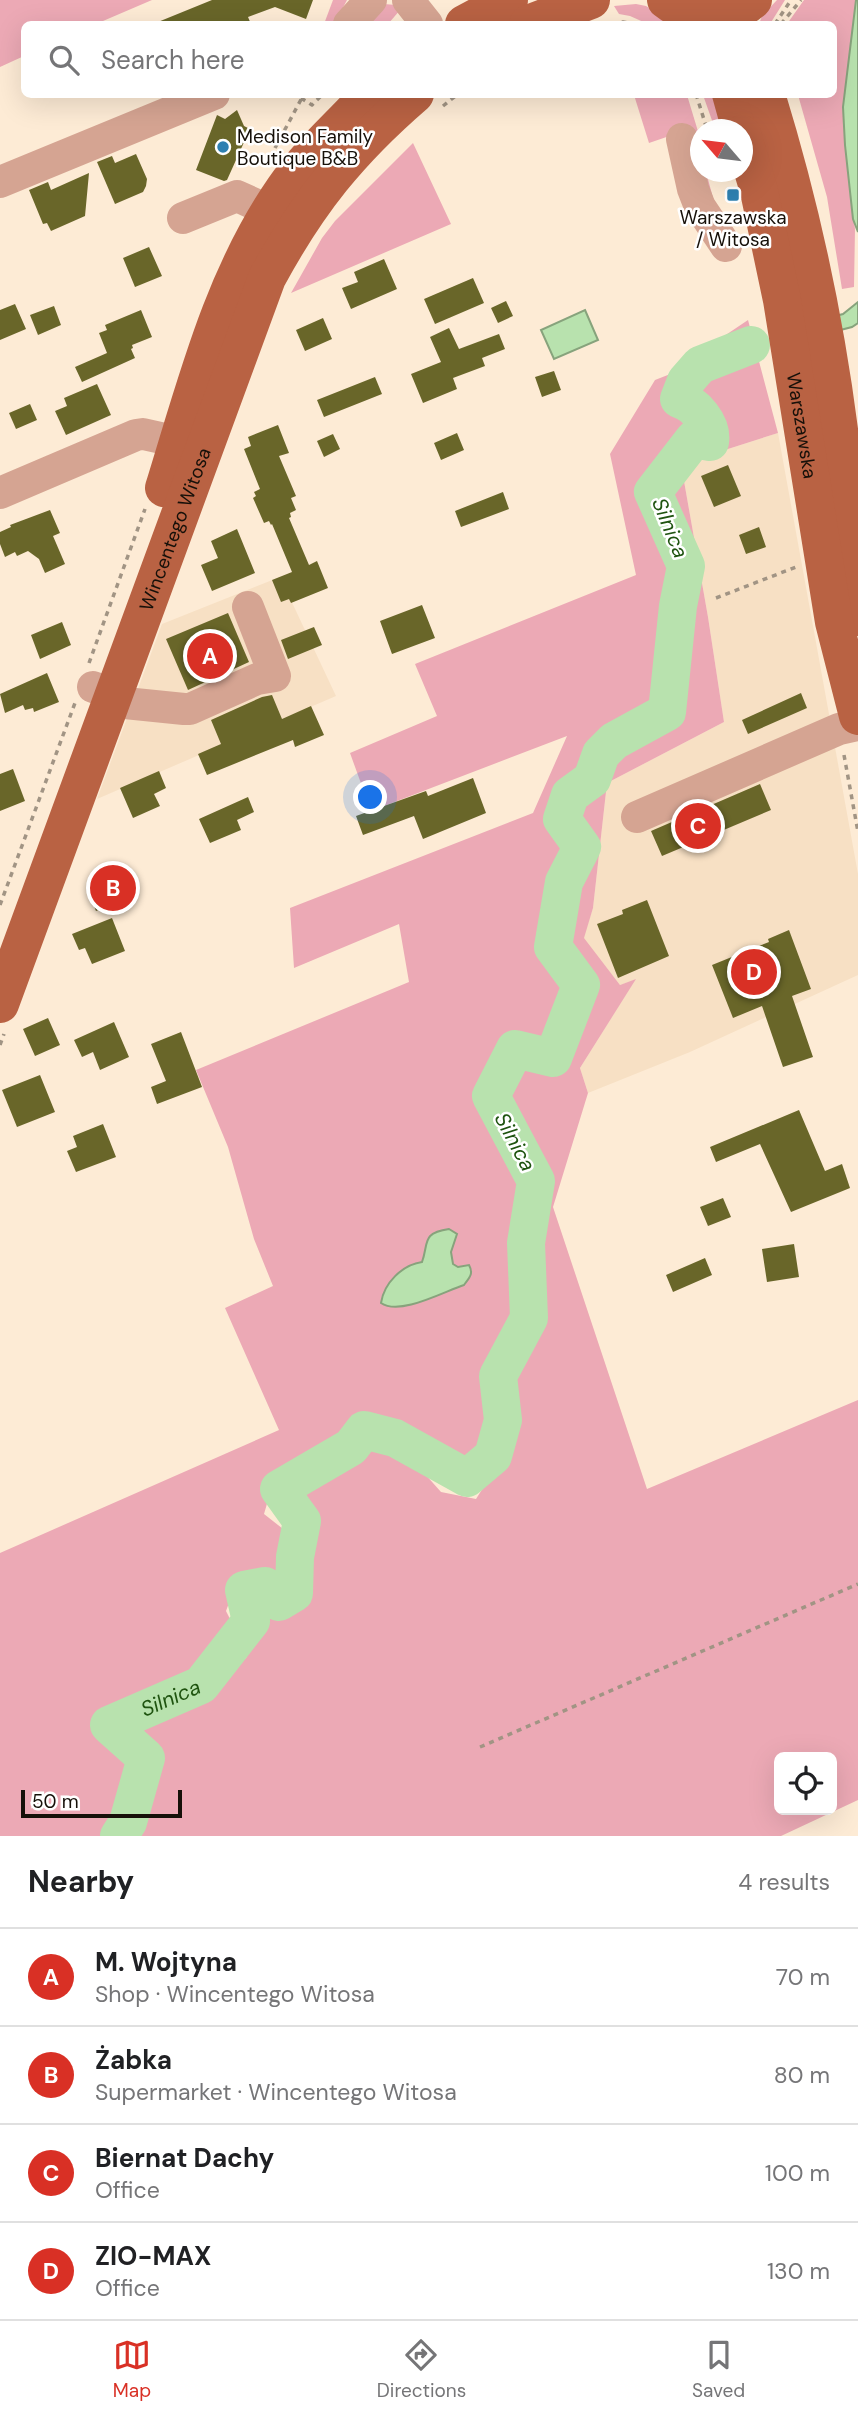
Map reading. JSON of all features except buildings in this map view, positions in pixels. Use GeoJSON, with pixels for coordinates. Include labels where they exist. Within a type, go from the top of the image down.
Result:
{"type":"FeatureCollection","features":[{"type":"Feature","properties":{"kind":"main road"},"geometry":{"type":"LineString","coordinates":[[470,21],[509,0]]}},
{"type":"Feature","properties":{"kind":"main road"},"geometry":{"type":"LineString","coordinates":[[536,21],[591,0]]}},
{"type":"Feature","properties":{"kind":"main road"},"geometry":{"type":"LineString","coordinates":[[686,13],[707,17],[741,10],[756,13]]}},
{"type":"Feature","properties":{"kind":"main road","name":"Wincentego Witosa"},"geometry":{"type":"LineString","coordinates":[[0,1004],[103,691],[152,524],[224,302],[248,250],[286,186],[366,98]]}},
{"type":"Feature","properties":{"kind":"main road","name":"Wincentego Witosa"},"geometry":{"type":"LineString","coordinates":[[0,941],[103,691],[267,278],[318,194],[353,153],[410,98]]}},
{"type":"Feature","properties":{"kind":"main road","name":"Warszawska"},"geometry":{"type":"LineString","coordinates":[[732,98],[738,119]]}},
{"type":"Feature","properties":{"kind":"main road","name":"Warszawska"},"geometry":{"type":"LineString","coordinates":[[767,98],[793,183],[799,297],[813,372],[843,463],[858,671]]}},
{"type":"Feature","properties":{"kind":"main road","name":"Warszawska"},"geometry":{"type":"LineString","coordinates":[[753,170],[799,297]]}},
{"type":"Feature","properties":{"kind":"main road","name":"Warszawska"},"geometry":{"type":"LineString","coordinates":[[813,372],[822,557],[834,622],[858,716]]}},
{"type":"Feature","properties":{"kind":"street"},"geometry":{"type":"LineString","coordinates":[[352,21],[371,0]]}},
{"type":"Feature","properties":{"kind":"street"},"geometry":{"type":"LineString","coordinates":[[408,0],[425,21]]}},
{"type":"Feature","properties":{"kind":"street"},"geometry":{"type":"LineString","coordinates":[[0,181],[204,98]]}},
{"type":"Feature","properties":{"kind":"street"},"geometry":{"type":"LineString","coordinates":[[693,182],[700,207],[726,246]]}},
{"type":"Feature","properties":{"kind":"street"},"geometry":{"type":"LineString","coordinates":[[183,218],[237,196],[270,211]]}},
{"type":"Feature","properties":{"kind":"street"},"geometry":{"type":"LineString","coordinates":[[0,493],[136,435],[143,434],[178,442]]}},
{"type":"Feature","properties":{"kind":"street"},"geometry":{"type":"LineString","coordinates":[[103,691],[125,703],[190,709],[257,679],[275,676],[247,607]]}},
{"type":"Feature","properties":{"kind":"street"},"geometry":{"type":"LineString","coordinates":[[637,817],[839,729],[858,725]]}},
{"type":"Feature","properties":{"kind":"path"},"geometry":{"type":"LineString","coordinates":[[756,13],[791,0]]}},
{"type":"Feature","properties":{"kind":"path"},"geometry":{"type":"LineString","coordinates":[[784,21],[801,0]]}},
{"type":"Feature","properties":{"kind":"path"},"geometry":{"type":"LineString","coordinates":[[273,153],[302,98]]}},
{"type":"Feature","properties":{"kind":"path"},"geometry":{"type":"LineString","coordinates":[[305,98],[312,105],[319,98]]}},
{"type":"Feature","properties":{"kind":"path"},"geometry":{"type":"LineString","coordinates":[[695,119],[696,98]]}},
{"type":"Feature","properties":{"kind":"path"},"geometry":{"type":"LineString","coordinates":[[716,598],[822,557]]}},
{"type":"Feature","properties":{"kind":"path"},"geometry":{"type":"LineString","coordinates":[[480,1747],[858,1584]]}},
{"type":"Feature","properties":{"kind":"shaded area"},"geometry":{"type":"Polygon","coordinates":[[[0,0],[152,0],[103,21],[21,21],[21,57],[0,67],[0,0]]]}},
{"type":"Feature","properties":{"kind":"shaded area"},"geometry":{"type":"Polygon","coordinates":[[[333,0],[347,0],[337,19],[339,21],[325,21],[333,0]]]}},
{"type":"Feature","properties":{"kind":"shaded area"},"geometry":{"type":"Polygon","coordinates":[[[777,0],[785,0],[772,21],[760,21],[777,0]]]}},
{"type":"Feature","properties":{"kind":"shaded area"},"geometry":{"type":"Polygon","coordinates":[[[804,0],[856,0],[843,107],[855,229],[854,287],[842,289],[827,197],[799,98],[837,98],[837,21],[789,21],[804,0]]]}},
{"type":"Feature","properties":{"kind":"shaded area"},"geometry":{"type":"Polygon","coordinates":[[[856,0],[858,232],[853,219],[843,107],[856,0]]]}},
{"type":"Feature","properties":{"kind":"shaded area"},"geometry":{"type":"Polygon","coordinates":[[[384,4],[396,5],[401,9],[391,21],[370,21],[384,4]]]}},
{"type":"Feature","properties":{"kind":"shaded area"},"geometry":{"type":"Polygon","coordinates":[[[614,6],[646,6],[671,21],[641,21],[619,14],[614,6]]]}},
{"type":"Feature","properties":{"kind":"shaded area"},"geometry":{"type":"Polygon","coordinates":[[[635,98],[688,98],[694,119],[690,119],[690,153],[684,131],[649,143],[635,98]]]}},
{"type":"Feature","properties":{"kind":"shaded area"},"geometry":{"type":"Polygon","coordinates":[[[704,98],[720,98],[724,119],[711,119],[704,98]]]}},
{"type":"Feature","properties":{"kind":"shaded area"},"geometry":{"type":"Polygon","coordinates":[[[413,143],[451,224],[291,293],[322,238],[335,221],[413,143]]]}},
{"type":"Feature","properties":{"kind":"shaded area"},"geometry":{"type":"Polygon","coordinates":[[[699,182],[709,182],[718,216],[727,233],[725,234],[717,222],[699,182]]]}},
{"type":"Feature","properties":{"kind":"shaded area"},"geometry":{"type":"Polygon","coordinates":[[[858,302],[858,323],[852,327],[743,355],[705,371],[701,359],[731,344],[843,314],[858,302]]]}},
{"type":"Feature","properties":{"kind":"shaded area"},"geometry":{"type":"Polygon","coordinates":[[[585,310],[598,340],[554,359],[541,330],[585,310]]]}},
{"type":"Feature","properties":{"kind":"shaded area"},"geometry":{"type":"Polygon","coordinates":[[[748,320],[778,433],[681,464],[724,722],[607,783],[593,908],[584,938],[620,985],[636,979],[580,1068],[588,1093],[553,1207],[647,1489],[858,1400],[858,1800],[837,1810],[837,1752],[774,1752],[774,1815],[826,1815],[781,1836],[131,1836],[151,1760],[117,1726],[206,1688],[246,1658],[259,1624],[247,1609],[250,1593],[275,1611],[299,1598],[300,1556],[308,1520],[286,1509],[288,1487],[332,1465],[369,1442],[409,1456],[441,1492],[476,1499],[509,1447],[512,1413],[502,1385],[536,1322],[509,1340],[487,1377],[483,1387],[496,1420],[487,1444],[465,1475],[454,1474],[416,1439],[365,1425],[300,1463],[271,1490],[264,1514],[292,1536],[285,1559],[283,1588],[257,1577],[236,1584],[226,1611],[235,1629],[230,1651],[197,1678],[140,1698],[101,1723],[105,1741],[133,1768],[112,1836],[0,1836],[0,1553],[279,1430],[225,1308],[273,1286],[254,1239],[228,1147],[196,1070],[409,982],[399,924],[294,968],[290,908],[533,813],[567,736],[371,811],[350,753],[437,716],[415,664],[636,575],[610,454],[655,380],[678,371],[690,359],[748,320]]]}},
{"type":"Feature","properties":{"kind":"shaded area"},"geometry":{"type":"Polygon","coordinates":[[[778,433],[858,874],[858,975],[690,1052],[588,1093],[580,1068],[635,980],[620,985],[583,938],[593,908],[607,783],[724,722],[681,464],[778,433]]]}},
{"type":"Feature","properties":{"kind":"shaded area"},"geometry":{"type":"Polygon","coordinates":[[[280,577],[336,696],[97,799],[162,624],[280,577]]]}},
{"type":"Feature","properties":{"kind":"shaded area"},"geometry":{"type":"Polygon","coordinates":[[[449,1229],[457,1234],[451,1252],[453,1264],[458,1267],[469,1265],[471,1271],[464,1285],[410,1305],[399,1307],[381,1303],[395,1276],[422,1262],[430,1236],[449,1229]]]}},
{"type":"Feature","properties":{"kind":"pier"},"geometry":{"type":"Polygon","coordinates":[[[796,324],[800,345],[759,355],[755,334],[796,324]]]}},
{"type":"Feature","properties":{"kind":"waterway","name":"Silnica"},"geometry":{"type":"LineString","coordinates":[[119,1836],[128,1822],[146,1758],[109,1725],[201,1685],[251,1621],[244,1590],[265,1586],[279,1602],[294,1593],[295,1557],[302,1521],[279,1489],[351,1447],[364,1430],[395,1438],[467,1478],[493,1456],[503,1420],[498,1376],[529,1318],[526,1243],[536,1181],[491,1096],[515,1049],[553,1058],[581,985],[553,947],[564,882],[582,847],[562,819],[570,795],[592,779],[601,754],[614,741],[667,712],[678,606],[686,566],[653,492],[694,439],[710,442],[709,428],[702,416],[691,405],[679,399],[686,381],[700,365],[751,345]]}},
{"type":"Feature","properties":{"kind":"place","name":"Medison Family Boutique B&B"},"geometry":{"type":"Point","coordinates":[223,147]}},
{"type":"Feature","properties":{"kind":"place","name":"Warszawska / Witosa"},"geometry":{"type":"Point","coordinates":[733,195]}},
{"type":"Feature","properties":{"kind":"place","name":"M. Wojtyna"},"geometry":{"type":"Point","coordinates":[210,656]}},
{"type":"Feature","properties":{"kind":"place","name":"Biernat Dachy"},"geometry":{"type":"Point","coordinates":[698,826]}},
{"type":"Feature","properties":{"kind":"place","name":"Żabka"},"geometry":{"type":"Point","coordinates":[113,888]}},
{"type":"Feature","properties":{"kind":"place","name":"ZIO-MAX"},"geometry":{"type":"Point","coordinates":[754,972]}}]}
